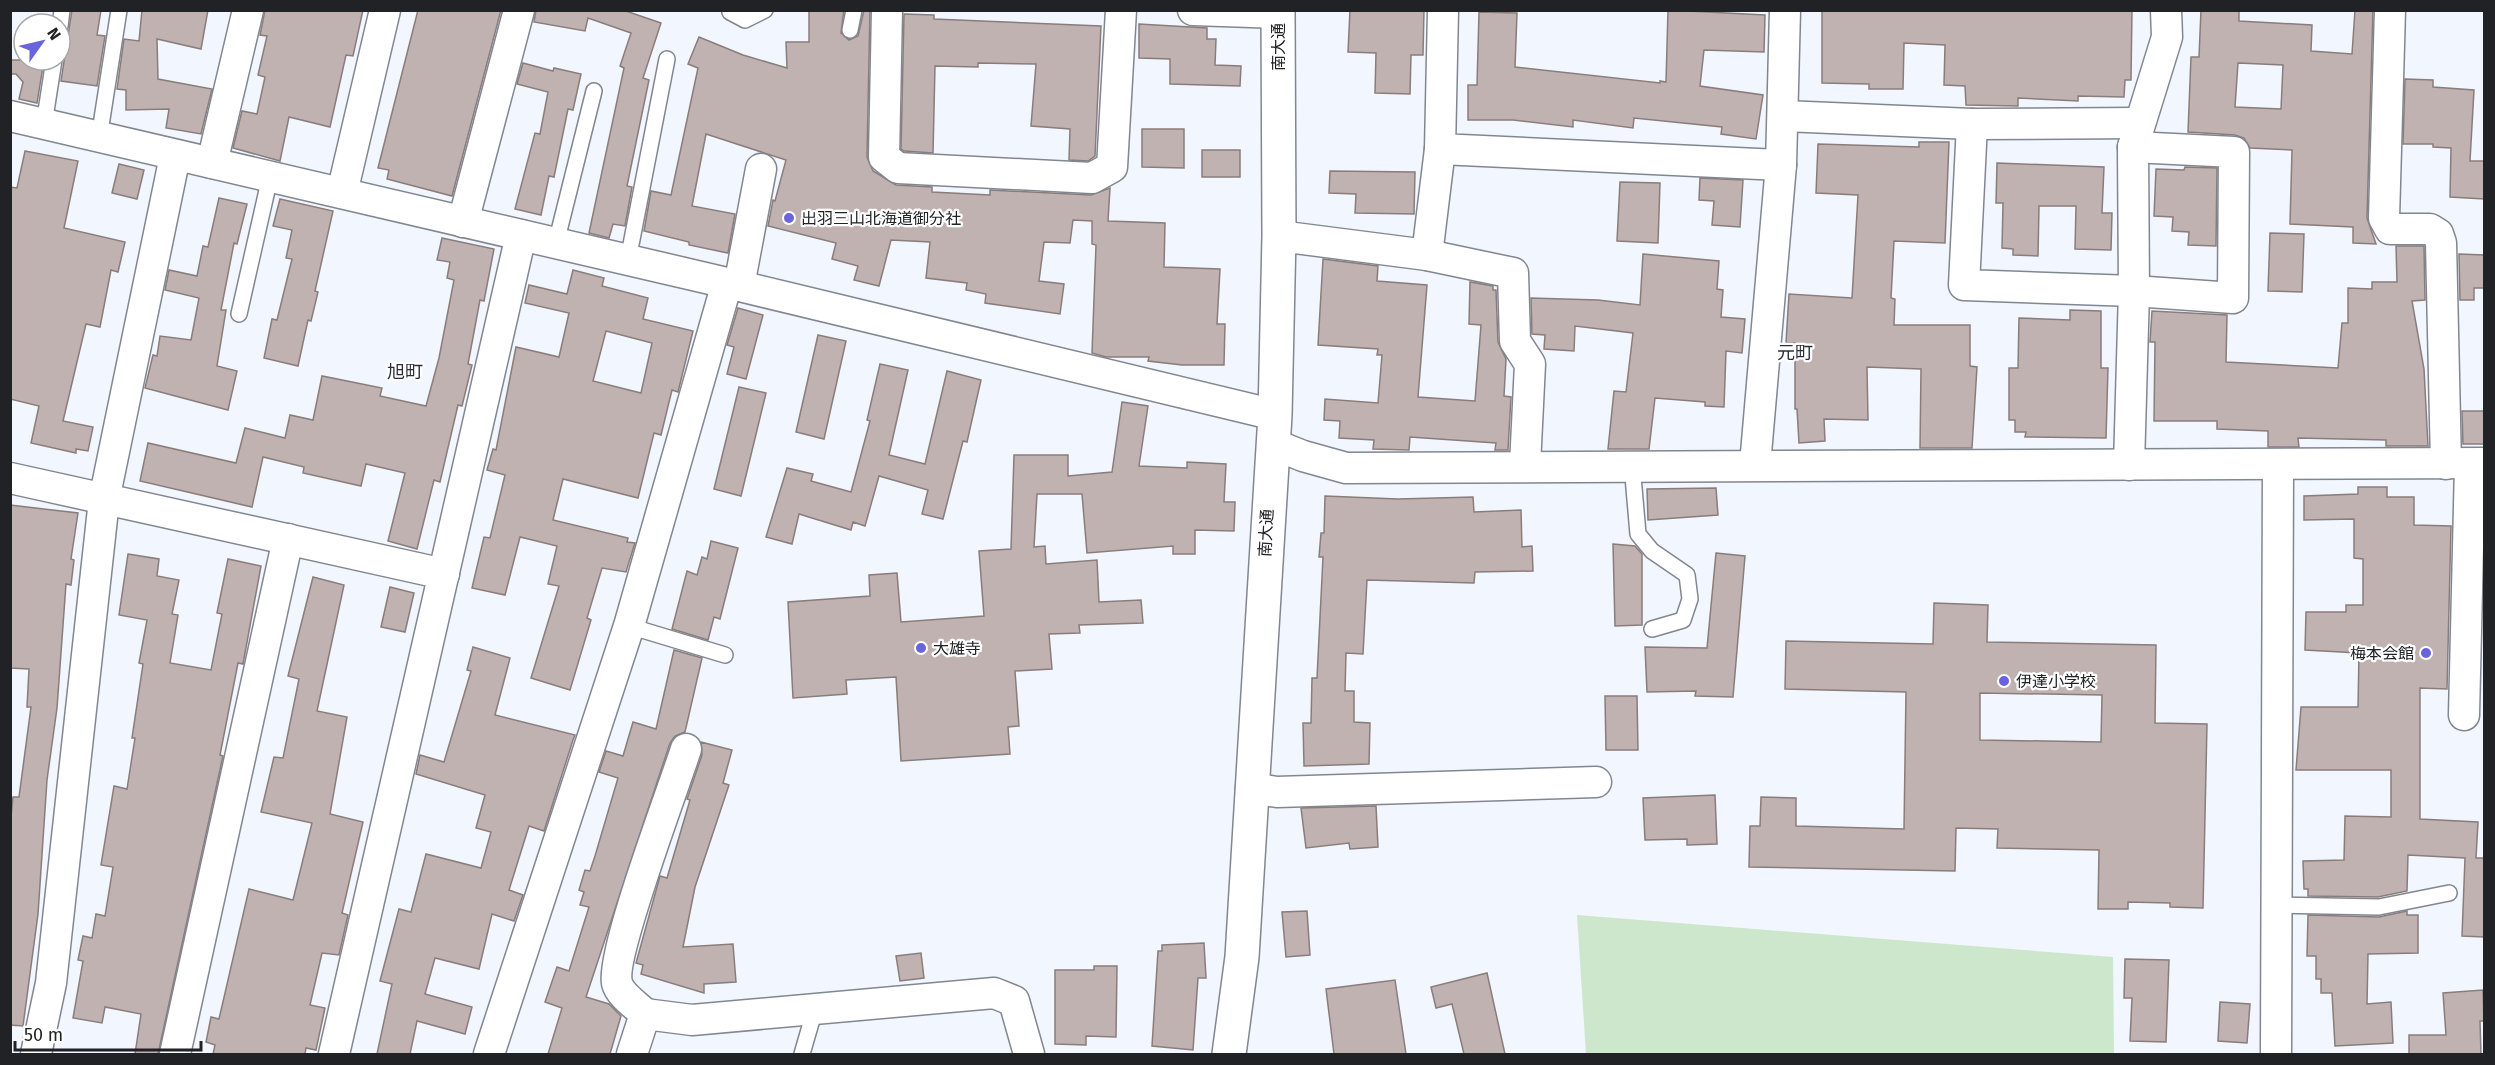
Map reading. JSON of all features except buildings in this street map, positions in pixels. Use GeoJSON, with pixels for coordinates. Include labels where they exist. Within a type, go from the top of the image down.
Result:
{"type":"FeatureCollection","features":[{"type":"Feature","properties":{"kind":"street"},"geometry":{"type":"LineString","coordinates":[[212,164],[248,10]]}},
{"type":"Feature","properties":{"kind":"street"},"geometry":{"type":"LineString","coordinates":[[342,193],[385,10]]}},
{"type":"Feature","properties":{"kind":"street"},"geometry":{"type":"LineString","coordinates":[[463,222],[519,10]]}},
{"type":"Feature","properties":{"kind":"street"},"geometry":{"type":"LineString","coordinates":[[887,10],[884,157],[898,168],[1092,177],[1112,167],[1121,10]]}},
{"type":"Feature","properties":{"kind":"street"},"geometry":{"type":"LineString","coordinates":[[1192,10],[1278,12]]}},
{"type":"Feature","properties":{"kind":"street"},"geometry":{"type":"LineString","coordinates":[[1427,255],[1440,149],[1443,10]]}},
{"type":"Feature","properties":{"kind":"street"},"geometry":{"type":"LineString","coordinates":[[1755,465],[1781,165],[1785,10]]}},
{"type":"Feature","properties":{"kind":"street"},"geometry":{"type":"LineString","coordinates":[[2130,465],[2136,135],[2167,37],[2166,10]]}},
{"type":"Feature","properties":{"kind":"street"},"geometry":{"type":"LineString","coordinates":[[2390,10],[2384,218],[2390,229],[2430,229],[2439,234],[2467,463],[2464,715]]}},
{"type":"Feature","properties":{"kind":"street","name":"南大通"},"geometry":{"type":"LineString","coordinates":[[1229,1054],[1242,957],[1274,429],[1279,236],[1278,12]]}},
{"type":"Feature","properties":{"kind":"street"},"geometry":{"type":"LineString","coordinates":[[10,116],[733,285],[1274,429],[1303,456],[1346,468],[1525,465],[2278,466],[2467,463]]}},
{"type":"Feature","properties":{"kind":"street"},"geometry":{"type":"LineString","coordinates":[[1784,116],[1972,124],[2136,135],[2234,152],[2233,298],[2134,291],[1964,285],[1972,124]]}},
{"type":"Feature","properties":{"kind":"street"},"geometry":{"type":"LineString","coordinates":[[1440,149],[1781,165]]}},
{"type":"Feature","properties":{"kind":"street"},"geometry":{"type":"LineString","coordinates":[[36,1054],[51,983],[104,500],[175,156]]}},
{"type":"Feature","properties":{"kind":"street"},"geometry":{"type":"LineString","coordinates":[[489,1054],[629,626],[733,285],[760,169]]}},
{"type":"Feature","properties":{"kind":"street"},"geometry":{"type":"LineString","coordinates":[[334,1054],[521,235]]}},
{"type":"Feature","properties":{"kind":"street"},"geometry":{"type":"LineString","coordinates":[[1279,236],[1427,255],[1513,273],[1515,341],[1530,364],[1525,465]]}},
{"type":"Feature","properties":{"kind":"street"},"geometry":{"type":"LineString","coordinates":[[2276,1054],[2278,466]]}},
{"type":"Feature","properties":{"kind":"street"},"geometry":{"type":"LineString","coordinates":[[10,478],[444,574]]}},
{"type":"Feature","properties":{"kind":"street"},"geometry":{"type":"LineString","coordinates":[[175,1054],[288,539]]}},
{"type":"Feature","properties":{"kind":"street"},"geometry":{"type":"LineString","coordinates":[[686,749],[622,945],[616,980],[619,990],[645,1014],[692,1020],[994,993],[1014,1001],[1029,1054]]}},
{"type":"Feature","properties":{"kind":"street"},"geometry":{"type":"LineString","coordinates":[[1251,788],[1277,792],[1596,782]]}},
{"type":"Feature","properties":{"kind":"street"},"geometry":{"type":"LineString","coordinates":[[632,1054],[645,1014]]}},
{"type":"Feature","properties":{"kind":"lane"},"geometry":{"type":"LineString","coordinates":[[99,138],[119,10]]}},
{"type":"Feature","properties":{"kind":"lane"},"geometry":{"type":"LineString","coordinates":[[730,12],[745,20],[765,10]]}},
{"type":"Feature","properties":{"kind":"lane"},"geometry":{"type":"LineString","coordinates":[[850,30],[855,10]]}},
{"type":"Feature","properties":{"kind":"lane"},"geometry":{"type":"LineString","coordinates":[[628,260],[667,59]]}},
{"type":"Feature","properties":{"kind":"lane"},"geometry":{"type":"LineString","coordinates":[[44,124],[52,72]]}},
{"type":"Feature","properties":{"kind":"lane"},"geometry":{"type":"LineString","coordinates":[[556,243],[594,91]]}},
{"type":"Feature","properties":{"kind":"lane"},"geometry":{"type":"LineString","coordinates":[[239,314],[270,177]]}},
{"type":"Feature","properties":{"kind":"lane"},"geometry":{"type":"LineString","coordinates":[[1632,465],[1638,534],[1652,552],[1687,575],[1690,599],[1683,620],[1652,629]]}},
{"type":"Feature","properties":{"kind":"lane"},"geometry":{"type":"LineString","coordinates":[[629,626],[725,655]]}},
{"type":"Feature","properties":{"kind":"lane"},"geometry":{"type":"LineString","coordinates":[[2277,905],[2379,907],[2449,893]]}},
{"type":"Feature","properties":{"kind":"lane"},"geometry":{"type":"LineString","coordinates":[[802,1054],[815,1009]]}},
{"type":"Feature","properties":{"kind":"green space"},"geometry":{"type":"Polygon","coordinates":[[[1577,915],[2113,957],[2114,1054],[1586,1054],[1577,915]]]}},
{"type":"Feature","properties":{"kind":"place","name":"出羽三山北海道御分社"},"geometry":{"type":"Point","coordinates":[789,218]}},
{"type":"Feature","properties":{"kind":"place","name":"大雄寺"},"geometry":{"type":"Point","coordinates":[921,648]}},
{"type":"Feature","properties":{"kind":"place","name":"梅本会館"},"geometry":{"type":"Point","coordinates":[2426,653]}},
{"type":"Feature","properties":{"kind":"place","name":"伊達小学校"},"geometry":{"type":"Point","coordinates":[2004,681]}},
{"type":"Feature","properties":{"kind":"district","name":"元町"},"geometry":{"type":"Point","coordinates":[1795,353]}},
{"type":"Feature","properties":{"kind":"district","name":"旭町"},"geometry":{"type":"Point","coordinates":[405,372]}}]}
